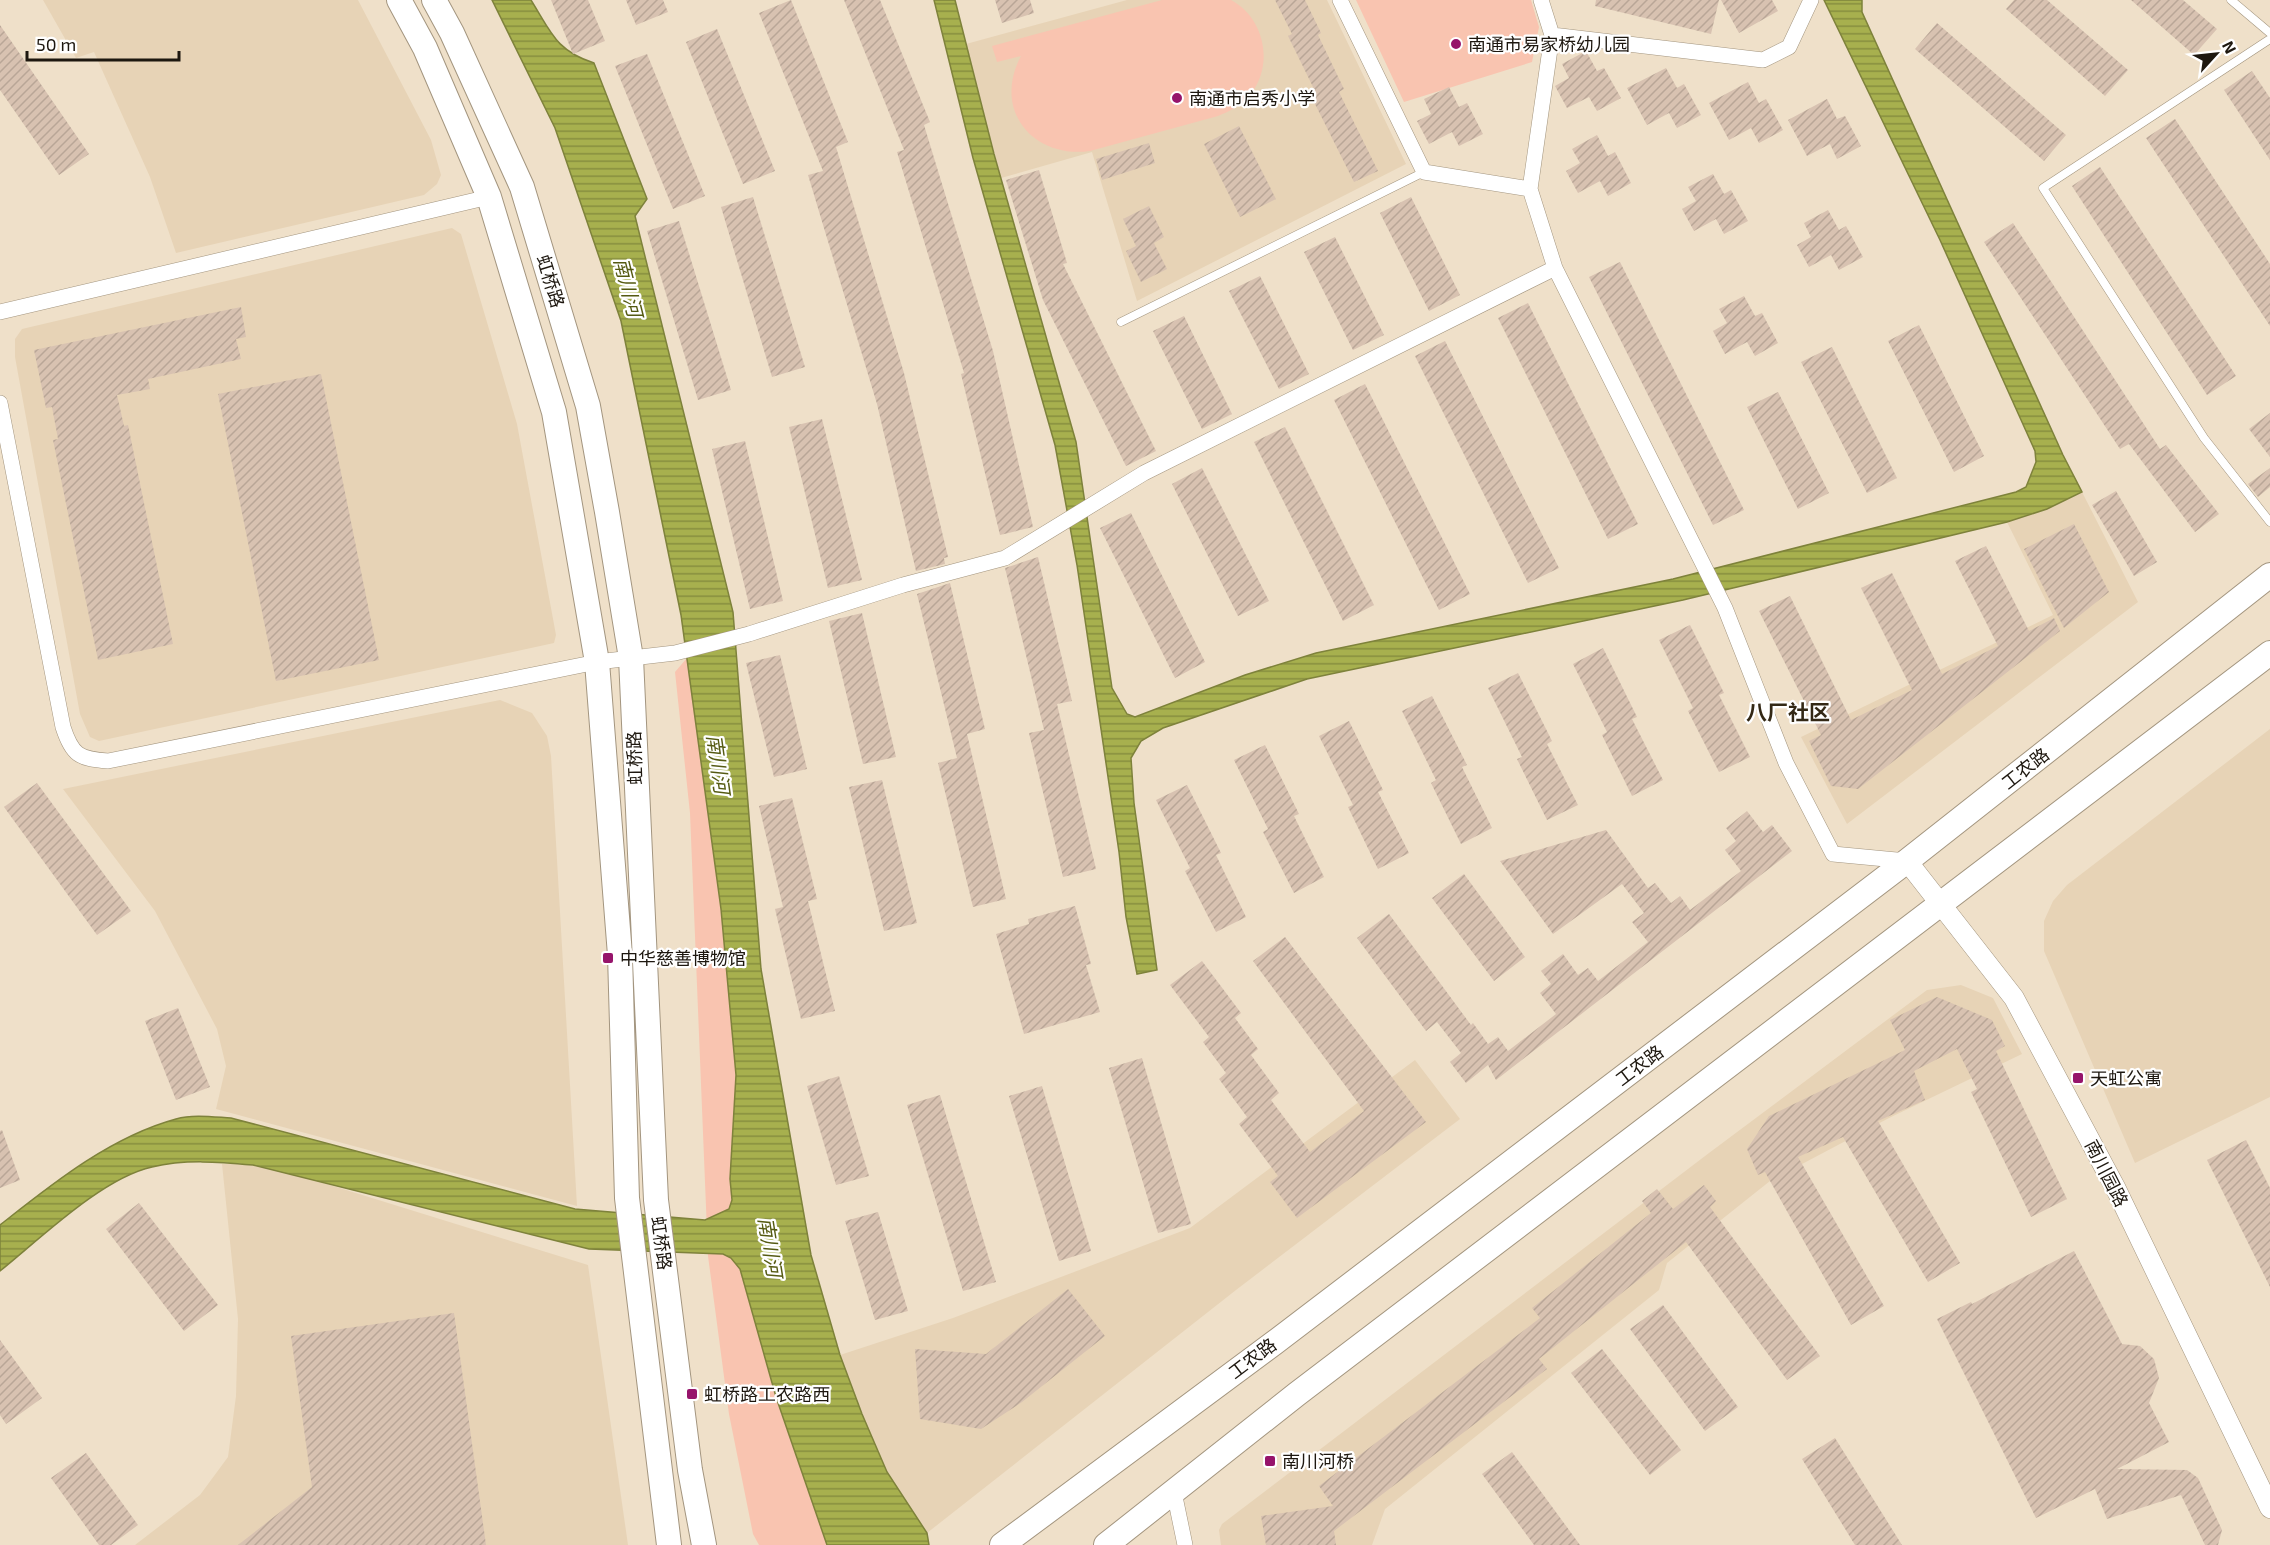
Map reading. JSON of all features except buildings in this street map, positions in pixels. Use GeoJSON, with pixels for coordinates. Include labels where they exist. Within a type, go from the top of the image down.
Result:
{"type":"FeatureCollection","features":[{"type":"Feature","properties":{"kind":"main road","name":"虹桥路"},"geometry":{"type":"LineString","coordinates":[[399,0],[425,48],[489,197],[554,412],[597,662],[620,955],[627,1198],[669,1545]]}},
{"type":"Feature","properties":{"kind":"main road","name":"虹桥路"},"geometry":{"type":"LineString","coordinates":[[434,0],[452,33],[522,187],[588,406],[631,658],[656,1200],[690,1470],[704,1545]]}},
{"type":"Feature","properties":{"kind":"main road","name":"工农路"},"geometry":{"type":"LineString","coordinates":[[1002,1545],[1264,1350],[1907,861],[2270,575]]}},
{"type":"Feature","properties":{"kind":"main road"},"geometry":{"type":"LineString","coordinates":[[1107,1545],[1307,1387],[2270,653]]}},
{"type":"Feature","properties":{"kind":"street"},"geometry":{"type":"LineString","coordinates":[[1340,0],[1424,171],[1530,189]]}},
{"type":"Feature","properties":{"kind":"street"},"geometry":{"type":"LineString","coordinates":[[1541,0],[1552,35],[1530,189],[1555,268],[1722,601],[1786,763],[1833,854],[1907,861]]}},
{"type":"Feature","properties":{"kind":"street"},"geometry":{"type":"LineString","coordinates":[[1552,35],[1763,60],[1789,47],[1810,1]]}},
{"type":"Feature","properties":{"kind":"street"},"geometry":{"type":"LineString","coordinates":[[0,312],[489,197]]}},
{"type":"Feature","properties":{"kind":"street"},"geometry":{"type":"LineString","coordinates":[[0,403],[63,727],[70,749],[87,759],[108,761],[597,662],[675,653],[749,634],[903,585],[1005,558],[1144,473],[1555,268]]}},
{"type":"Feature","properties":{"kind":"street","name":"南川园路"},"geometry":{"type":"LineString","coordinates":[[1907,861],[2014,998],[2063,1086],[2270,1508]]}},
{"type":"Feature","properties":{"kind":"street"},"geometry":{"type":"LineString","coordinates":[[1174,1492],[1185,1545]]}},
{"type":"Feature","properties":{"kind":"lane"},"geometry":{"type":"LineString","coordinates":[[2231,0],[2270,33]]}},
{"type":"Feature","properties":{"kind":"lane"},"geometry":{"type":"LineString","coordinates":[[2270,39],[2043,188],[2204,438],[2270,522]]}},
{"type":"Feature","properties":{"kind":"lane"},"geometry":{"type":"LineString","coordinates":[[1121,322],[1424,171]]}},
{"type":"Feature","properties":{"kind":"shaded area"},"geometry":{"type":"Polygon","coordinates":[[[43,0],[358,0],[431,140],[441,175],[437,184],[424,195],[176,253],[150,177],[94,52],[76,58],[43,0]]]}},
{"type":"Feature","properties":{"kind":"shaded area","name":"南通市启秀小学"},"geometry":{"type":"Polygon","coordinates":[[[1127,0],[1327,0],[1406,164],[1137,301],[1092,152],[1001,178],[966,44],[1127,0]]]}},
{"type":"Feature","properties":{"kind":"shaded area"},"geometry":{"type":"Polygon","coordinates":[[[1162,0],[1231,0],[1252,18],[1258,30],[1264,57],[1257,84],[1242,103],[1218,116],[1090,151],[1069,151],[1051,147],[1035,139],[1023,127],[1015,112],[1012,95],[1013,76],[1021,56],[997,62],[992,46],[1162,0]]]}},
{"type":"Feature","properties":{"kind":"shaded area","name":"南通市易家桥幼儿园"},"geometry":{"type":"Polygon","coordinates":[[[1356,0],[1531,0],[1539,27],[1532,62],[1404,102],[1356,0]]]}},
{"type":"Feature","properties":{"kind":"shaded area"},"geometry":{"type":"Polygon","coordinates":[[[452,228],[461,234],[517,424],[556,635],[554,643],[99,741],[90,737],[80,714],[15,357],[15,339],[22,329],[452,228]]]}},
{"type":"Feature","properties":{"kind":"shaded area"},"geometry":{"type":"Polygon","coordinates":[[[2082,492],[2138,602],[1847,824],[1801,737],[2053,615],[2007,522],[2047,509],[2082,492]]]}},
{"type":"Feature","properties":{"kind":"shaded area"},"geometry":{"type":"Polygon","coordinates":[[[687,658],[721,909],[736,1075],[730,1179],[776,1397],[827,1545],[759,1545],[753,1534],[729,1414],[708,1256],[690,813],[675,672],[687,658]]]}},
{"type":"Feature","properties":{"kind":"shaded area"},"geometry":{"type":"Polygon","coordinates":[[[500,700],[532,713],[547,736],[551,756],[577,1206],[216,1109],[226,1066],[217,1029],[155,911],[63,789],[500,700]]]}},
{"type":"Feature","properties":{"kind":"shaded area"},"geometry":{"type":"Polygon","coordinates":[[[2270,729],[2270,1097],[2135,1163],[2044,951],[2044,921],[2053,901],[2067,885],[2270,729]]]}},
{"type":"Feature","properties":{"kind":"shaded area"},"geometry":{"type":"Polygon","coordinates":[[[1961,985],[1993,998],[2022,1054],[1889,1118],[1770,1181],[1667,1263],[1659,1290],[1385,1509],[1372,1545],[1221,1545],[1219,1530],[1222,1524],[1709,1153],[1927,990],[1961,985]]]}},
{"type":"Feature","properties":{"kind":"shaded area"},"geometry":{"type":"Polygon","coordinates":[[[1415,1060],[1460,1119],[1236,1290],[927,1533],[887,1472],[861,1414],[840,1355],[953,1318],[1190,1228],[1415,1060]]]}},
{"type":"Feature","properties":{"kind":"shaded area"},"geometry":{"type":"Polygon","coordinates":[[[259,1163],[588,1265],[628,1545],[135,1545],[200,1495],[228,1457],[236,1396],[238,1319],[222,1164],[259,1163]]]}},
{"type":"Feature","properties":{"kind":"water","name":"南川河"},"geometry":{"type":"Polygon","coordinates":[[[492,0],[531,0],[550,31],[563,46],[571,53],[594,63],[647,199],[635,216],[733,612],[761,969],[811,1255],[840,1355],[862,1414],[887,1472],[927,1533],[929,1545],[827,1545],[776,1397],[740,1269],[731,1258],[723,1254],[589,1249],[253,1165],[190,1162],[152,1167],[113,1183],[72,1211],[0,1271],[0,1225],[61,1178],[105,1150],[152,1127],[189,1117],[231,1118],[575,1209],[705,1220],[729,1209],[732,1200],[730,1179],[736,1075],[721,909],[681,615],[621,321],[555,128],[492,0]]]}},
{"type":"Feature","properties":{"kind":"water"},"geometry":{"type":"Polygon","coordinates":[[[934,0],[955,0],[994,154],[1076,442],[1112,688],[1127,714],[1135,717],[1245,675],[1316,653],[1673,579],[2016,492],[2026,487],[2036,462],[2035,451],[1940,240],[1824,0],[1862,0],[1862,12],[2063,455],[2082,492],[2047,509],[2007,522],[1683,600],[1307,679],[1163,728],[1141,741],[1131,758],[1134,803],[1157,970],[1137,974],[1126,917],[1119,852],[1077,565],[1055,445],[973,158],[934,0]]]}},
{"type":"Feature","properties":{"kind":"place","name":"南通市易家桥幼儿园"},"geometry":{"type":"Point","coordinates":[1456,44]}},
{"type":"Feature","properties":{"kind":"place","name":"南通市启秀小学"},"geometry":{"type":"Point","coordinates":[1177,98]}},
{"type":"Feature","properties":{"kind":"place","name":"中华慈善博物馆"},"geometry":{"type":"Point","coordinates":[608,958]}},
{"type":"Feature","properties":{"kind":"place","name":"天虹公寓"},"geometry":{"type":"Point","coordinates":[2078,1078]}},
{"type":"Feature","properties":{"kind":"place","name":"虹桥路工农路西"},"geometry":{"type":"Point","coordinates":[692,1394]}},
{"type":"Feature","properties":{"kind":"place","name":"南川河桥"},"geometry":{"type":"Point","coordinates":[1270,1461]}},
{"type":"Feature","properties":{"kind":"district","name":"八厂社区"},"geometry":{"type":"Point","coordinates":[1788,711]}}]}
